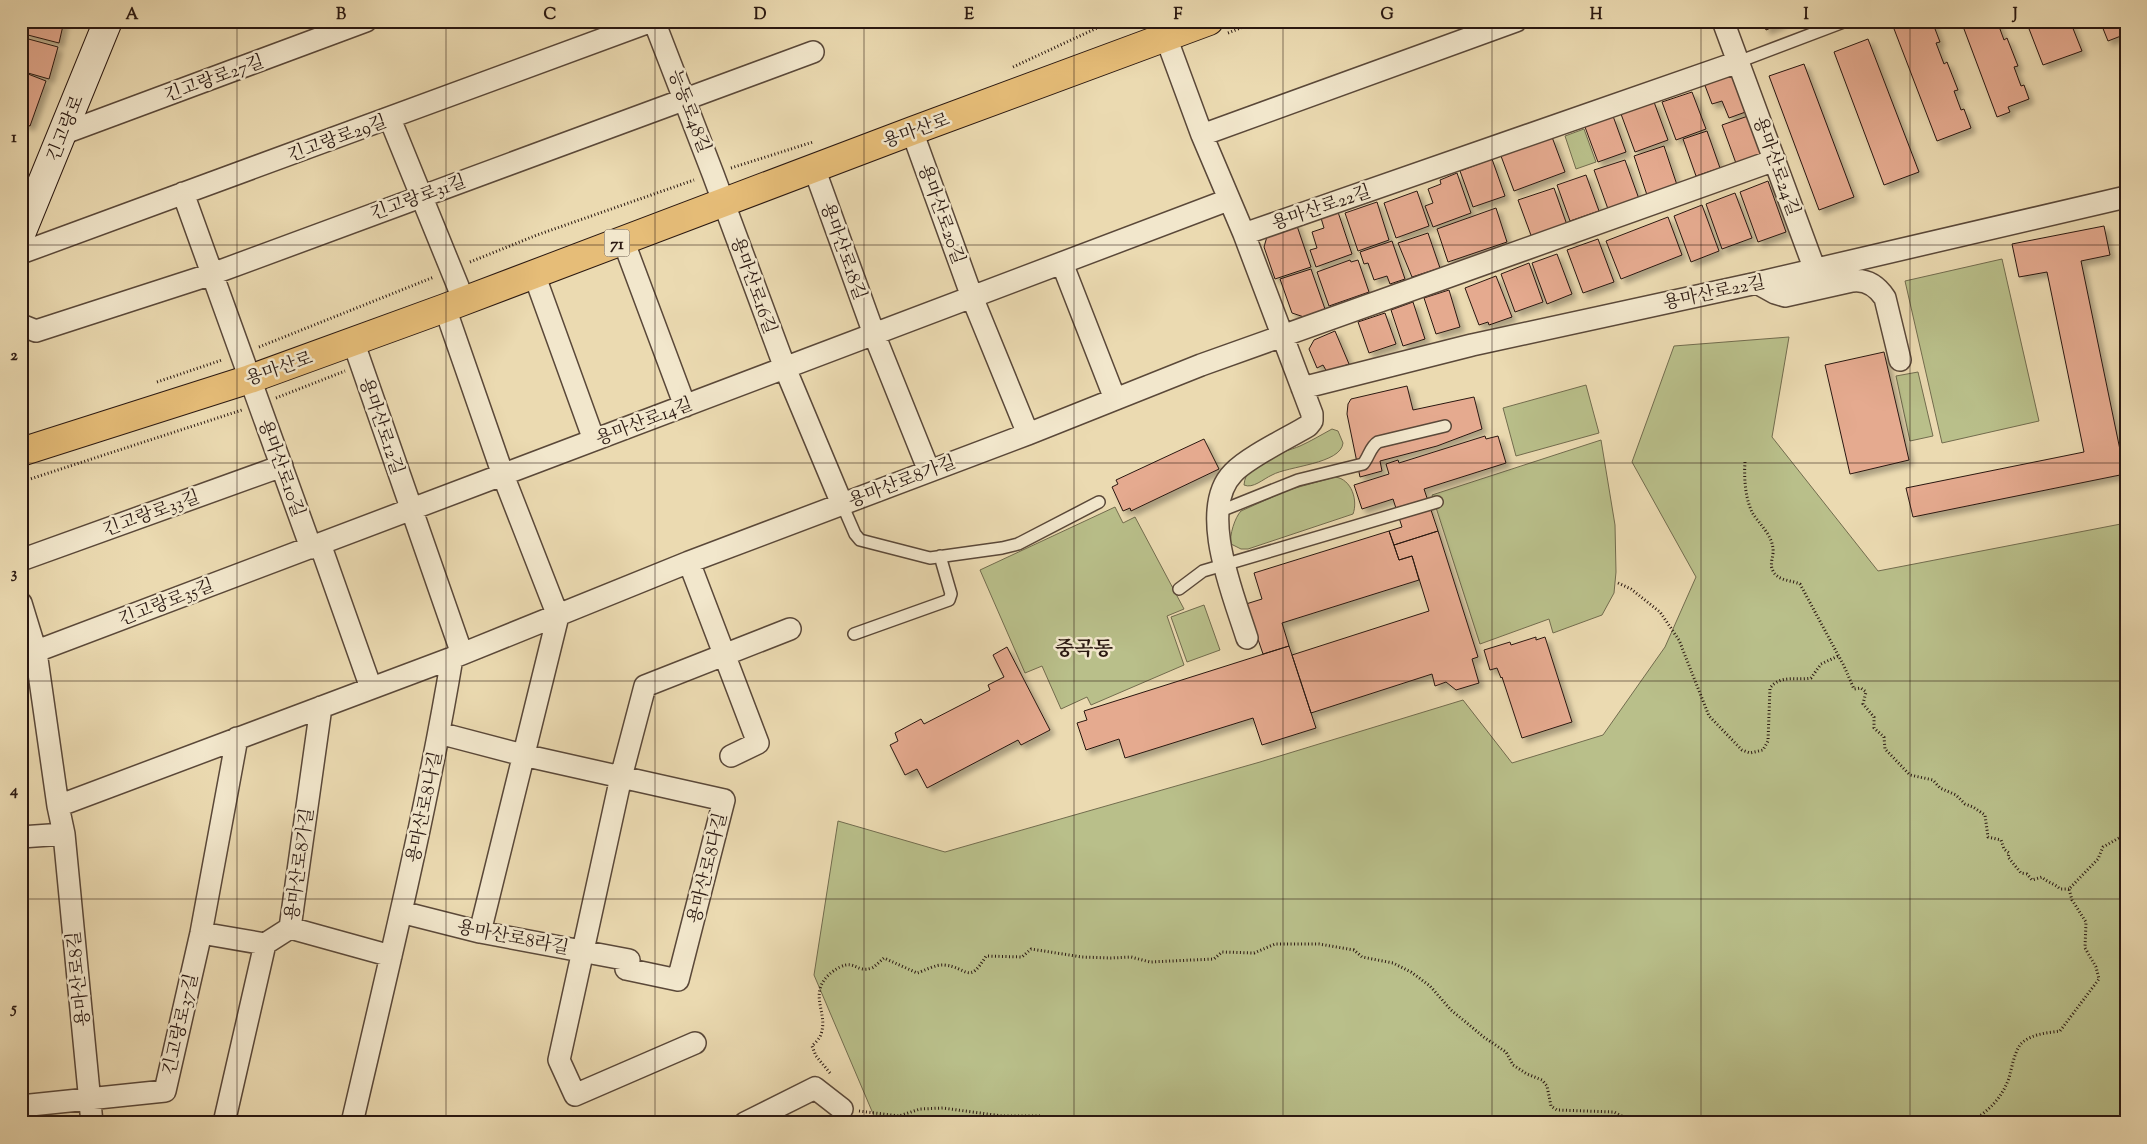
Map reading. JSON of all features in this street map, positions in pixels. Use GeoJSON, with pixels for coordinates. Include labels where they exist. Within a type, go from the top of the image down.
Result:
{"type":"FeatureCollection","features":[{"type":"Feature","properties":{"kind":"main road","name":"긴고랑로"},"geometry":{"type":"LineString","coordinates":[[22,237],[108,21]]}},
{"type":"Feature","properties":{"kind":"main road","name":"용마산로"},"geometry":{"type":"LineString","coordinates":[[21,452],[246,366],[354,341],[454,305],[912,131],[1162,29],[1209,21]]}},
{"type":"Feature","properties":{"kind":"street","name":"긴고랑로27길"},"geometry":{"type":"LineString","coordinates":[[62,134],[366,21]]}},
{"type":"Feature","properties":{"kind":"street","name":"능동로48길"},"geometry":{"type":"LineString","coordinates":[[653,21],[685,98],[724,202]]}},
{"type":"Feature","properties":{"kind":"street","name":"긴고랑로29길"},"geometry":{"type":"LineString","coordinates":[[22,237],[183,193],[390,119],[653,21]]}},
{"type":"Feature","properties":{"kind":"street"},"geometry":{"type":"LineString","coordinates":[[1202,135],[1516,21]]}},
{"type":"Feature","properties":{"kind":"street","name":"용마산로24길"},"geometry":{"type":"LineString","coordinates":[[1724,21],[1815,270]]}},
{"type":"Feature","properties":{"kind":"street"},"geometry":{"type":"LineString","coordinates":[[1162,29],[1202,135],[1244,234],[1312,414],[1310,424],[1231,474],[1220,496],[1218,512],[1219,536],[1224,564],[1248,638]]}},
{"type":"Feature","properties":{"kind":"street","name":"긴고랑로31길"},"geometry":{"type":"LineString","coordinates":[[21,325],[36,331],[212,274],[421,195],[813,52]]}},
{"type":"Feature","properties":{"kind":"street","name":"용마산로22길"},"geometry":{"type":"LineString","coordinates":[[1244,234],[1738,62]]}},
{"type":"Feature","properties":{"kind":"street"},"geometry":{"type":"LineString","coordinates":[[390,119],[451,270],[454,305],[503,475],[558,616],[480,932]]}},
{"type":"Feature","properties":{"kind":"street","name":"용마산로20길"},"geometry":{"type":"LineString","coordinates":[[912,131],[972,297],[1028,434]]}},
{"type":"Feature","properties":{"kind":"street"},"geometry":{"type":"LineString","coordinates":[[1282,336],[1775,160]]}},
{"type":"Feature","properties":{"kind":"street","name":"용마산로18길"},"geometry":{"type":"LineString","coordinates":[[814,168],[874,334],[929,470]]}},
{"type":"Feature","properties":{"kind":"street","name":"용마산로10길"},"geometry":{"type":"LineString","coordinates":[[183,193],[282,466],[316,546],[371,688]]}},
{"type":"Feature","properties":{"kind":"street","name":"용마산로22길"},"geometry":{"type":"LineString","coordinates":[[1302,388],[1472,345],[1815,270],[2126,197]]}},
{"type":"Feature","properties":{"kind":"street"},"geometry":{"type":"LineString","coordinates":[[785,368],[1228,200]]}},
{"type":"Feature","properties":{"kind":"street","name":"용마산로16길"},"geometry":{"type":"LineString","coordinates":[[724,202],[785,368],[842,504]]}},
{"type":"Feature","properties":{"kind":"street"},"geometry":{"type":"LineString","coordinates":[[623,240],[685,406]]}},
{"type":"Feature","properties":{"kind":"street"},"geometry":{"type":"LineString","coordinates":[[1062,263],[1115,399]]}},
{"type":"Feature","properties":{"kind":"street"},"geometry":{"type":"LineString","coordinates":[[534,274],[594,440]]}},
{"type":"Feature","properties":{"kind":"street"},"geometry":{"type":"LineString","coordinates":[[1756,283],[1775,293],[1790,296],[1852,281],[1859,280],[1868,283],[1885,298],[1900,360]]}},
{"type":"Feature","properties":{"kind":"street","name":"용마산로8가길"},"geometry":{"type":"LineString","coordinates":[[58,806],[457,656],[689,562],[1282,336]]}},
{"type":"Feature","properties":{"kind":"street","name":"용마산로12길"},"geometry":{"type":"LineString","coordinates":[[354,341],[457,656]]}},
{"type":"Feature","properties":{"kind":"street","name":"용마산로14길"},"geometry":{"type":"LineString","coordinates":[[503,475],[785,368]]}},
{"type":"Feature","properties":{"kind":"street","name":"긴고랑로33길"},"geometry":{"type":"LineString","coordinates":[[21,560],[282,466]]}},
{"type":"Feature","properties":{"kind":"street"},"geometry":{"type":"LineString","coordinates":[[316,546],[503,475]]}},
{"type":"Feature","properties":{"kind":"street","name":"긴고랑로35길"},"geometry":{"type":"LineString","coordinates":[[28,655],[316,546]]}},
{"type":"Feature","properties":{"kind":"street"},"geometry":{"type":"LineString","coordinates":[[689,562],[758,743],[731,756]]}},
{"type":"Feature","properties":{"kind":"street","name":"용마산로8길"},"geometry":{"type":"LineString","coordinates":[[21,603],[28,655],[64,834],[92,1123]]}},
{"type":"Feature","properties":{"kind":"street"},"geometry":{"type":"LineString","coordinates":[[583,950],[621,777],[645,686],[790,629]]}},
{"type":"Feature","properties":{"kind":"street","name":"용마산로8나길"},"geometry":{"type":"LineString","coordinates":[[352,1123],[401,912],[457,656]]}},
{"type":"Feature","properties":{"kind":"street","name":"용마산로8가길"},"geometry":{"type":"LineString","coordinates":[[265,944],[290,928],[321,707]]}},
{"type":"Feature","properties":{"kind":"street","name":"용마산로8다길"},"geometry":{"type":"LineString","coordinates":[[439,733],[523,755],[724,800],[678,980],[626,969],[629,960],[583,950]]}},
{"type":"Feature","properties":{"kind":"street","name":"긴고랑로37길"},"geometry":{"type":"LineString","coordinates":[[21,1106],[165,1091],[201,933],[237,738]]}},
{"type":"Feature","properties":{"kind":"street"},"geometry":{"type":"LineString","coordinates":[[21,837],[64,834]]}},
{"type":"Feature","properties":{"kind":"street","name":"용마산로8라길"},"geometry":{"type":"LineString","coordinates":[[401,912],[480,932],[583,950],[559,1060],[575,1095],[695,1043]]}},
{"type":"Feature","properties":{"kind":"street"},"geometry":{"type":"LineString","coordinates":[[290,928],[391,956]]}},
{"type":"Feature","properties":{"kind":"street"},"geometry":{"type":"LineString","coordinates":[[201,933],[265,944],[224,1123]]}},
{"type":"Feature","properties":{"kind":"street"},"geometry":{"type":"LineString","coordinates":[[744,1123],[815,1088],[842,1108]]}},
{"type":"Feature","properties":{"kind":"lane"},"geometry":{"type":"LineString","coordinates":[[1738,62],[1846,21]]}},
{"type":"Feature","properties":{"kind":"lane"},"geometry":{"type":"LineString","coordinates":[[1218,512],[1288,484],[1319,474],[1363,464],[1368,458],[1372,447],[1378,442],[1445,426]]}},
{"type":"Feature","properties":{"kind":"lane"},"geometry":{"type":"LineString","coordinates":[[842,504],[855,534],[860,540],[919,556],[940,556],[1010,547],[1099,502]]}},
{"type":"Feature","properties":{"kind":"lane"},"geometry":{"type":"LineString","coordinates":[[1179,588],[1198,574],[1224,564],[1437,502]]}},
{"type":"Feature","properties":{"kind":"lane"},"geometry":{"type":"LineString","coordinates":[[854,634],[949,600],[951,594],[940,556]]}},
{"type":"Feature","properties":{"kind":"path"},"geometry":{"type":"LineString","coordinates":[[1004,71],[1112,21]]}},
{"type":"Feature","properties":{"kind":"path"},"geometry":{"type":"LineString","coordinates":[[148,385],[246,366],[451,270],[538,235],[713,174],[819,140]]}},
{"type":"Feature","properties":{"kind":"path"},"geometry":{"type":"LineString","coordinates":[[1745,462],[1744,482],[1752,512],[1761,522],[1773,548],[1771,564],[1773,571],[1780,578],[1800,584],[1854,689],[1861,688],[1866,692],[1863,704],[1874,716],[1874,728],[1884,737],[1885,749],[1900,762],[1905,770],[1910,774],[1933,780],[1940,788],[1956,795],[1965,804],[1985,815],[1988,837],[2001,840],[2004,849],[2009,853],[2008,857],[2021,874],[2027,874],[2032,880],[2042,877],[2060,889],[2069,889],[2098,859],[2103,847],[2126,834]]}},
{"type":"Feature","properties":{"kind":"path"},"geometry":{"type":"LineString","coordinates":[[1618,583],[1631,589],[1660,612],[1679,640],[1709,716],[1742,750],[1750,753],[1764,750],[1768,741],[1770,688],[1774,683],[1794,677],[1810,678],[1821,664],[1838,656]]}},
{"type":"Feature","properties":{"kind":"path"},"geometry":{"type":"LineString","coordinates":[[1969,1123],[1982,1115],[1997,1101],[2008,1080],[2021,1044],[2032,1037],[2060,1031],[2099,978],[2096,967],[2085,948],[2086,922],[2072,900],[2069,889]]}},
{"type":"Feature","properties":{"kind":"path"},"geometry":{"type":"LineString","coordinates":[[1049,1123],[1042,1116],[1002,1116],[943,1108],[920,1109],[899,1116],[842,1108],[838,1086],[828,1069],[816,1056],[812,1046],[822,1033],[822,1010],[818,1000],[823,980],[844,964],[853,964],[861,969],[873,968],[884,958],[917,973],[943,964],[963,972],[973,973],[978,970],[986,956],[1022,957],[1031,949],[1082,957],[1131,957],[1150,962],[1214,959],[1222,952],[1254,953],[1274,944],[1319,944],[1354,950],[1362,957],[1393,963],[1411,972],[1430,986],[1466,1024],[1506,1052],[1513,1064],[1527,1074],[1542,1080],[1547,1086],[1551,1106],[1557,1110],[1614,1112],[1635,1123]]}},
{"type":"Feature","properties":{"kind":"green space"},"geometry":{"type":"Polygon","coordinates":[[[1584,129],[1596,162],[1576,169],[1565,136],[1584,129]]]}},
{"type":"Feature","properties":{"kind":"green space"},"geometry":{"type":"Polygon","coordinates":[[[2002,259],[2039,421],[1942,443],[1905,281],[2002,259]]]}},
{"type":"Feature","properties":{"kind":"green space"},"geometry":{"type":"Polygon","coordinates":[[[1789,337],[1772,437],[1878,571],[2126,523],[2126,1123],[877,1123],[814,975],[838,821],[945,852],[1260,762],[1463,700],[1512,763],[1603,735],[1665,647],[1696,577],[1632,462],[1674,346],[1789,337]]]}},
{"type":"Feature","properties":{"kind":"green space"},"geometry":{"type":"Polygon","coordinates":[[[1918,372],[1933,436],[1910,441],[1896,376],[1918,372]]]}},
{"type":"Feature","properties":{"kind":"green space"},"geometry":{"type":"Polygon","coordinates":[[[1586,385],[1599,433],[1516,456],[1503,408],[1586,385]]]}},
{"type":"Feature","properties":{"kind":"green space"},"geometry":{"type":"Polygon","coordinates":[[[1332,429],[1338,431],[1343,443],[1340,450],[1333,456],[1313,464],[1280,472],[1251,486],[1244,485],[1246,476],[1258,463],[1300,446],[1332,429]]]}},
{"type":"Feature","properties":{"kind":"green space"},"geometry":{"type":"Polygon","coordinates":[[[1601,440],[1615,525],[1616,572],[1614,593],[1602,615],[1553,633],[1549,619],[1480,644],[1432,495],[1601,440]]]}},
{"type":"Feature","properties":{"kind":"green space"},"geometry":{"type":"Polygon","coordinates":[[[1335,477],[1346,482],[1352,491],[1355,503],[1353,514],[1248,549],[1241,549],[1231,544],[1233,527],[1241,511],[1288,490],[1335,477]]]}},
{"type":"Feature","properties":{"kind":"green space"},"geometry":{"type":"Polygon","coordinates":[[[1115,507],[1123,523],[1135,517],[1184,609],[1167,616],[1184,665],[1091,705],[1087,697],[1061,709],[1042,666],[1025,673],[980,570],[1115,507]]]}},
{"type":"Feature","properties":{"kind":"green space"},"geometry":{"type":"Polygon","coordinates":[[[1204,605],[1220,650],[1187,662],[1171,617],[1204,605]]]}},
{"type":"Feature","properties":{"kind":"building"},"geometry":{"type":"Polygon","coordinates":[[[27,21],[64,21],[59,43],[24,34],[27,21]]]}},
{"type":"Feature","properties":{"kind":"building"},"geometry":{"type":"Polygon","coordinates":[[[1763,21],[1781,21],[1782,23],[1766,30],[1763,21]]]}},
{"type":"Feature","properties":{"kind":"building"},"geometry":{"type":"Polygon","coordinates":[[[1891,21],[1932,21],[1940,42],[1936,43],[1944,64],[1947,62],[1958,90],[1954,91],[1961,110],[1964,109],[1971,128],[1937,141],[1891,21]]]}},
{"type":"Feature","properties":{"kind":"building"},"geometry":{"type":"Polygon","coordinates":[[[1961,21],[1997,21],[2004,40],[2007,38],[2018,66],[2014,67],[2021,86],[2024,85],[2029,99],[2008,107],[2010,112],[1997,117],[1961,21]]]}},
{"type":"Feature","properties":{"kind":"building"},"geometry":{"type":"Polygon","coordinates":[[[2026,21],[2070,21],[2082,51],[2043,65],[2026,21]]]}},
{"type":"Feature","properties":{"kind":"building"},"geometry":{"type":"Polygon","coordinates":[[[2100,21],[2126,21],[2126,34],[2108,41],[2100,21]]]}},
{"type":"Feature","properties":{"kind":"building"},"geometry":{"type":"Polygon","coordinates":[[[21,37],[58,47],[49,79],[21,71],[21,37]]]}},
{"type":"Feature","properties":{"kind":"building"},"geometry":{"type":"Polygon","coordinates":[[[1868,39],[1919,172],[1884,185],[1834,52],[1868,39]]]}},
{"type":"Feature","properties":{"kind":"building"},"geometry":{"type":"Polygon","coordinates":[[[1804,64],[1854,197],[1819,210],[1769,76],[1804,64]]]}},
{"type":"Feature","properties":{"kind":"building"},"geometry":{"type":"Polygon","coordinates":[[[28,74],[46,81],[30,126],[21,123],[21,93],[28,74]]]}},
{"type":"Feature","properties":{"kind":"building"},"geometry":{"type":"Polygon","coordinates":[[[1728,74],[1740,80],[1751,110],[1729,118],[1722,101],[1712,104],[1704,83],[1728,74]]]}},
{"type":"Feature","properties":{"kind":"building"},"geometry":{"type":"Polygon","coordinates":[[[1692,92],[1706,129],[1676,140],[1662,102],[1692,92]]]}},
{"type":"Feature","properties":{"kind":"building"},"geometry":{"type":"Polygon","coordinates":[[[1654,102],[1668,140],[1635,152],[1621,114],[1654,102]]]}},
{"type":"Feature","properties":{"kind":"building"},"geometry":{"type":"Polygon","coordinates":[[[1751,115],[1763,149],[1756,159],[1737,166],[1722,125],[1751,115]]]}},
{"type":"Feature","properties":{"kind":"building"},"geometry":{"type":"Polygon","coordinates":[[[1613,116],[1626,152],[1598,162],[1585,127],[1613,116]]]}},
{"type":"Feature","properties":{"kind":"building"},"geometry":{"type":"Polygon","coordinates":[[[1707,131],[1720,168],[1696,176],[1683,139],[1707,131]]]}},
{"type":"Feature","properties":{"kind":"building"},"geometry":{"type":"Polygon","coordinates":[[[1552,137],[1565,172],[1514,191],[1501,156],[1552,137]]]}},
{"type":"Feature","properties":{"kind":"building"},"geometry":{"type":"Polygon","coordinates":[[[1664,146],[1677,185],[1647,195],[1634,156],[1664,146]]]}},
{"type":"Feature","properties":{"kind":"building"},"geometry":{"type":"Polygon","coordinates":[[[1492,159],[1505,196],[1473,207],[1460,171],[1492,159]]]}},
{"type":"Feature","properties":{"kind":"building"},"geometry":{"type":"Polygon","coordinates":[[[1625,160],[1639,199],[1608,209],[1594,170],[1625,160]]]}},
{"type":"Feature","properties":{"kind":"building"},"geometry":{"type":"Polygon","coordinates":[[[1457,173],[1471,213],[1433,227],[1425,206],[1433,203],[1428,189],[1441,184],[1440,180],[1457,173]]]}},
{"type":"Feature","properties":{"kind":"building"},"geometry":{"type":"Polygon","coordinates":[[[1586,175],[1599,211],[1570,221],[1557,185],[1586,175]]]}},
{"type":"Feature","properties":{"kind":"building"},"geometry":{"type":"Polygon","coordinates":[[[1768,181],[1786,232],[1758,242],[1740,192],[1768,181]]]}},
{"type":"Feature","properties":{"kind":"building"},"geometry":{"type":"Polygon","coordinates":[[[1554,188],[1567,225],[1532,238],[1518,200],[1554,188]]]}},
{"type":"Feature","properties":{"kind":"building"},"geometry":{"type":"Polygon","coordinates":[[[1417,191],[1429,226],[1396,238],[1384,203],[1417,191]]]}},
{"type":"Feature","properties":{"kind":"building"},"geometry":{"type":"Polygon","coordinates":[[[1735,193],[1752,238],[1722,249],[1706,204],[1735,193]]]}},
{"type":"Feature","properties":{"kind":"building"},"geometry":{"type":"Polygon","coordinates":[[[1377,202],[1389,240],[1358,251],[1345,213],[1377,202]]]}},
{"type":"Feature","properties":{"kind":"building"},"geometry":{"type":"Polygon","coordinates":[[[1702,205],[1719,251],[1691,262],[1674,216],[1702,205]]]}},
{"type":"Feature","properties":{"kind":"building"},"geometry":{"type":"Polygon","coordinates":[[[1496,208],[1507,242],[1448,262],[1437,229],[1496,208]]]}},
{"type":"Feature","properties":{"kind":"building"},"geometry":{"type":"Polygon","coordinates":[[[1338,212],[1352,254],[1316,267],[1310,250],[1317,248],[1312,232],[1324,228],[1321,218],[1338,212]]]}},
{"type":"Feature","properties":{"kind":"building"},"geometry":{"type":"Polygon","coordinates":[[[1668,217],[1682,255],[1621,279],[1606,241],[1668,217]]]}},
{"type":"Feature","properties":{"kind":"building"},"geometry":{"type":"Polygon","coordinates":[[[1296,223],[1311,267],[1275,279],[1264,247],[1268,233],[1296,223]]]}},
{"type":"Feature","properties":{"kind":"building"},"geometry":{"type":"Polygon","coordinates":[[[2104,226],[2110,255],[2081,261],[2125,474],[1913,517],[1906,488],[2084,452],[2047,272],[2019,277],[2012,244],[2104,226]]]}},
{"type":"Feature","properties":{"kind":"building"},"geometry":{"type":"Polygon","coordinates":[[[1428,233],[1440,268],[1412,277],[1398,243],[1428,233]]]}},
{"type":"Feature","properties":{"kind":"building"},"geometry":{"type":"Polygon","coordinates":[[[1598,239],[1614,282],[1583,293],[1567,250],[1598,239]]]}},
{"type":"Feature","properties":{"kind":"building"},"geometry":{"type":"Polygon","coordinates":[[[1392,241],[1405,279],[1390,284],[1387,276],[1374,280],[1368,263],[1364,264],[1360,252],[1392,241]]]}},
{"type":"Feature","properties":{"kind":"building"},"geometry":{"type":"Polygon","coordinates":[[[1557,254],[1572,294],[1547,304],[1532,263],[1557,254]]]}},
{"type":"Feature","properties":{"kind":"building"},"geometry":{"type":"Polygon","coordinates":[[[1350,260],[1351,262],[1358,260],[1369,292],[1329,306],[1317,272],[1350,260]]]}},
{"type":"Feature","properties":{"kind":"building"},"geometry":{"type":"Polygon","coordinates":[[[1529,263],[1543,302],[1515,312],[1501,274],[1529,263]]]}},
{"type":"Feature","properties":{"kind":"building"},"geometry":{"type":"Polygon","coordinates":[[[1311,269],[1325,309],[1304,317],[1292,313],[1280,279],[1311,269]]]}},
{"type":"Feature","properties":{"kind":"building"},"geometry":{"type":"Polygon","coordinates":[[[1496,276],[1512,317],[1489,325],[1488,322],[1479,325],[1465,288],[1496,276]]]}},
{"type":"Feature","properties":{"kind":"building"},"geometry":{"type":"Polygon","coordinates":[[[1449,290],[1460,327],[1436,334],[1424,298],[1449,290]]]}},
{"type":"Feature","properties":{"kind":"building"},"geometry":{"type":"Polygon","coordinates":[[[1413,302],[1425,339],[1403,346],[1391,310],[1413,302]]]}},
{"type":"Feature","properties":{"kind":"building"},"geometry":{"type":"Polygon","coordinates":[[[1385,313],[1396,344],[1369,353],[1358,322],[1385,313]]]}},
{"type":"Feature","properties":{"kind":"building"},"geometry":{"type":"Polygon","coordinates":[[[1335,331],[1349,364],[1327,372],[1323,365],[1317,368],[1309,349],[1314,340],[1335,331]]]}},
{"type":"Feature","properties":{"kind":"building"},"geometry":{"type":"Polygon","coordinates":[[[1884,352],[1909,460],[1850,474],[1825,365],[1884,352]]]}},
{"type":"Feature","properties":{"kind":"building"},"geometry":{"type":"Polygon","coordinates":[[[1407,386],[1413,410],[1474,397],[1482,429],[1437,446],[1380,461],[1382,471],[1360,477],[1347,414],[1348,404],[1351,399],[1407,386]]]}},
{"type":"Feature","properties":{"kind":"building"},"geometry":{"type":"Polygon","coordinates":[[[1485,436],[1486,439],[1498,436],[1506,463],[1424,489],[1438,531],[1394,545],[1389,531],[1402,527],[1393,499],[1362,509],[1354,485],[1389,474],[1386,464],[1398,460],[1399,463],[1485,436]]]}},
{"type":"Feature","properties":{"kind":"building"},"geometry":{"type":"Polygon","coordinates":[[[1204,439],[1219,469],[1131,511],[1130,508],[1123,511],[1112,487],[1118,484],[1116,480],[1204,439]]]}},
{"type":"Feature","properties":{"kind":"building"},"geometry":{"type":"Polygon","coordinates":[[[1389,531],[1399,560],[1412,556],[1419,580],[1282,623],[1289,646],[1263,654],[1246,604],[1262,599],[1254,573],[1389,531]]]}},
{"type":"Feature","properties":{"kind":"building"},"geometry":{"type":"Polygon","coordinates":[[[1438,531],[1478,657],[1472,659],[1479,683],[1456,690],[1446,682],[1435,686],[1432,674],[1311,713],[1292,655],[1429,611],[1412,556],[1399,560],[1394,545],[1438,531]]]}},
{"type":"Feature","properties":{"kind":"building"},"geometry":{"type":"Polygon","coordinates":[[[1536,637],[1536,640],[1545,637],[1572,722],[1522,738],[1502,677],[1497,668],[1490,670],[1484,650],[1510,642],[1511,645],[1536,637]]]}},
{"type":"Feature","properties":{"kind":"building"},"geometry":{"type":"Polygon","coordinates":[[[1289,646],[1316,728],[1262,745],[1253,718],[1125,758],[1119,739],[1086,750],[1077,723],[1087,720],[1084,711],[1289,646]]]}},
{"type":"Feature","properties":{"kind":"building"},"geometry":{"type":"Polygon","coordinates":[[[1007,647],[1050,730],[1021,745],[1018,740],[927,788],[917,769],[905,775],[890,745],[898,741],[895,733],[921,719],[924,724],[990,690],[988,685],[1004,677],[993,655],[1007,647]]]}},
{"type":"Feature","properties":{"kind":"district","name":"중곡동"},"geometry":{"type":"Point","coordinates":[1084,648]}}]}
